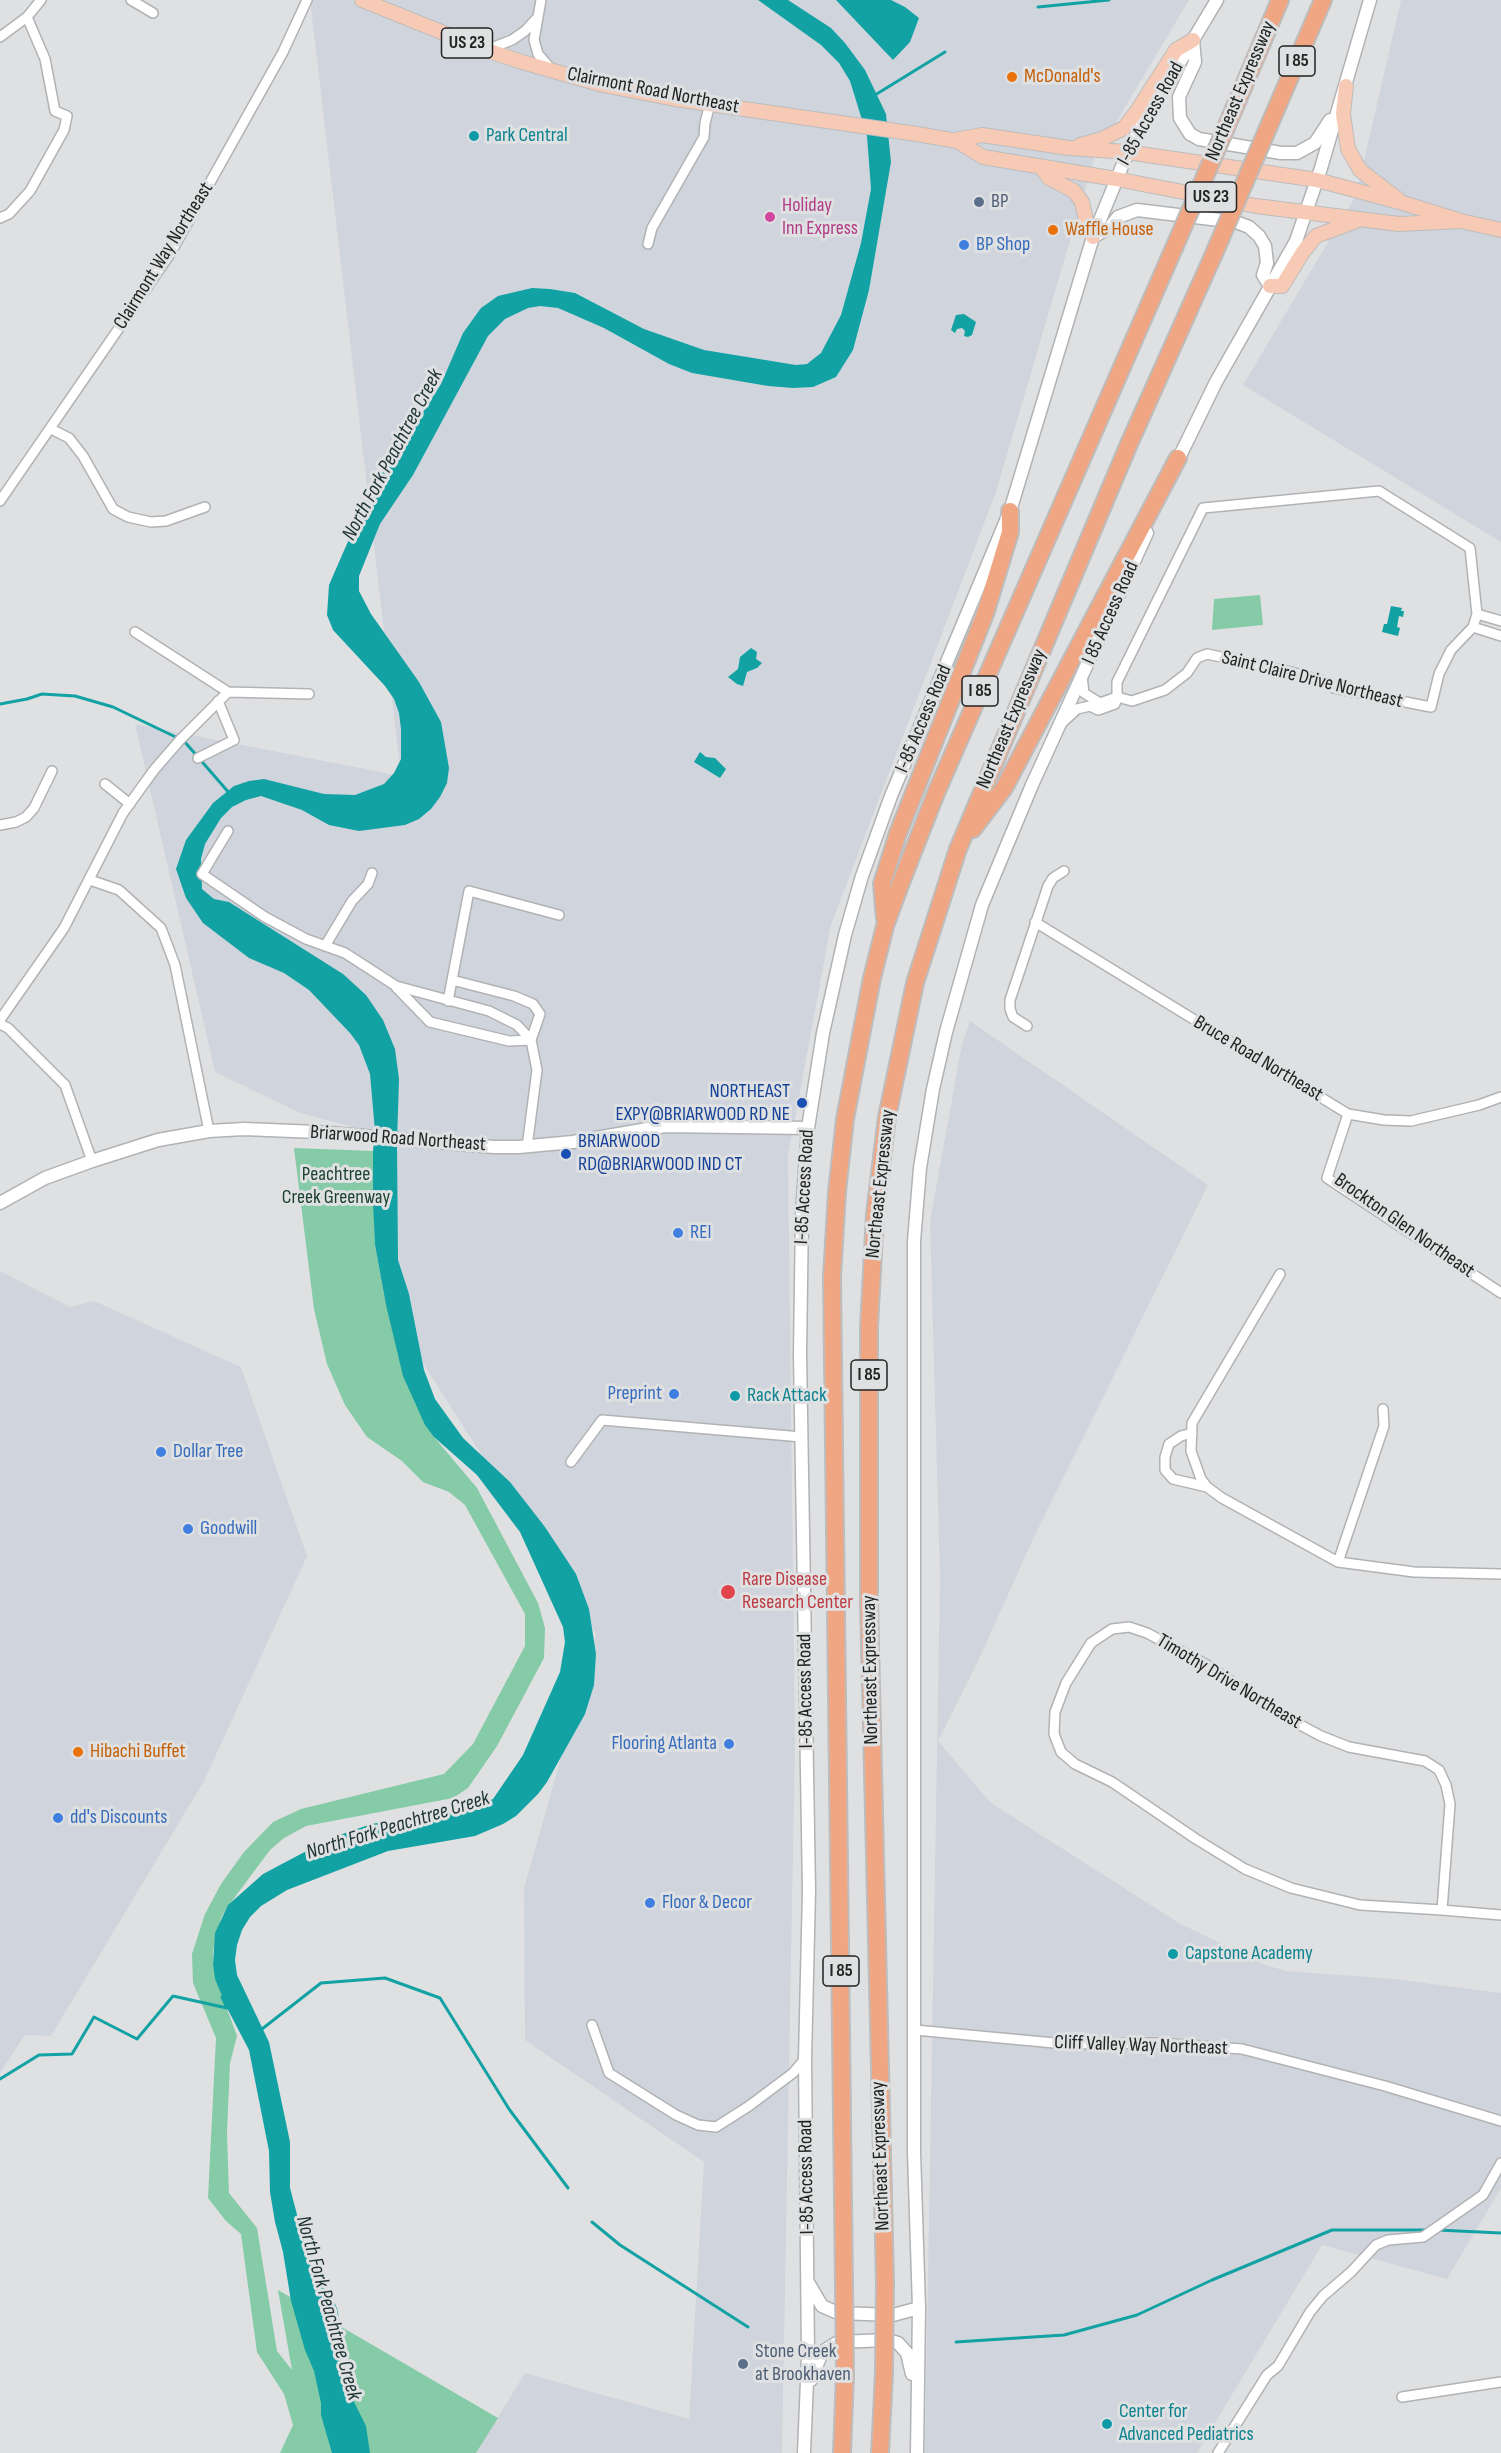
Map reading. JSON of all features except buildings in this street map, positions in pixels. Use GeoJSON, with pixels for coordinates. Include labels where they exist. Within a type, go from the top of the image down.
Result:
{"type":"FeatureCollection","features":[{"type":"Feature","properties":{"kind":"highway","name":"Northeast Expressway"},"geometry":{"type":"LineString","coordinates":[[842,2453],[845,2374],[832,1276],[837,1192],[845,1119],[860,1038],[885,927],[936,793],[1280,0]]}},
{"type":"Feature","properties":{"kind":"highway","name":"Northeast Expressway"},"geometry":{"type":"LineString","coordinates":[[880,2453],[885,2282],[869,1601],[869,1327],[875,1214],[887,1117],[904,1028],[929,934],[958,849],[1129,444],[1323,0]]}},
{"type":"Feature","properties":{"kind":"highway"},"geometry":{"type":"LineString","coordinates":[[958,849],[1004,788],[1178,458]]}},
{"type":"Feature","properties":{"kind":"highway"},"geometry":{"type":"LineString","coordinates":[[885,927],[882,884],[898,833],[985,614],[1010,532],[1010,511]]}},
{"type":"Feature","properties":{"kind":"main road","name":"Clairmont Road Northeast"},"geometry":{"type":"LineString","coordinates":[[362,0],[377,4],[486,50],[613,87],[838,124],[955,140],[982,135],[1070,148],[1127,152],[1317,180],[1461,221],[1501,230]]}},
{"type":"Feature","properties":{"kind":"main road","name":"I-85 Access Road"},"geometry":{"type":"LineString","coordinates":[[804,2453],[808,2388],[806,2059],[809,1891],[800,1354],[802,1225],[808,1128],[827,1009],[862,876],[891,796],[1010,511],[1093,237],[1127,152],[1217,0]]}},
{"type":"Feature","properties":{"kind":"main road"},"geometry":{"type":"LineString","coordinates":[[1178,458],[1216,382],[1296,241],[1346,86],[1370,0]]}},
{"type":"Feature","properties":{"kind":"main road"},"geometry":{"type":"LineString","coordinates":[[1070,148],[1102,139],[1124,128],[1176,50],[1193,40],[1195,62],[1179,97],[1179,111],[1184,127],[1199,139],[1289,154],[1303,151],[1315,143],[1323,132],[1346,86]]}},
{"type":"Feature","properties":{"kind":"main road"},"geometry":{"type":"LineString","coordinates":[[1346,86],[1343,114],[1348,149],[1359,170],[1403,203]]}},
{"type":"Feature","properties":{"kind":"main road","name":"Clairmont Road Northeast"},"geometry":{"type":"LineString","coordinates":[[955,140],[983,157],[1116,179],[1256,206],[1399,224],[1461,221]]}},
{"type":"Feature","properties":{"kind":"main road"},"geometry":{"type":"LineString","coordinates":[[1040,166],[1049,178],[1074,191],[1082,202],[1087,225],[1093,237],[1110,227],[1118,216],[1137,210],[1236,222],[1249,227],[1259,236],[1265,246],[1267,263],[1263,275],[1270,286]]}},
{"type":"Feature","properties":{"kind":"main road"},"geometry":{"type":"LineString","coordinates":[[1270,286],[1282,286],[1316,236],[1361,219]]}},
{"type":"Feature","properties":{"kind":"main road","name":"I 85 Access Road"},"geometry":{"type":"LineString","coordinates":[[915,2030],[914,1222],[933,1089],[946,1032],[981,905],[1178,458]]}},
{"type":"Feature","properties":{"kind":"main road","name":"Briarwood Road Northeast"},"geometry":{"type":"LineString","coordinates":[[0,1203],[45,1178],[92,1161],[158,1140],[209,1131],[244,1129],[317,1132],[494,1147],[527,1147],[573,1142],[665,1126],[808,1128]]}},
{"type":"Feature","properties":{"kind":"main road"},"geometry":{"type":"LineString","coordinates":[[915,2030],[914,2162],[919,2261],[917,2453]]}},
{"type":"Feature","properties":{"kind":"main road"},"geometry":{"type":"LineString","coordinates":[[893,2315],[904,2307],[910,2297],[919,2261]]}},
{"type":"Feature","properties":{"kind":"main road"},"geometry":{"type":"LineString","coordinates":[[808,2283],[822,2306],[830,2311],[893,2315],[919,2308]]}},
{"type":"Feature","properties":{"kind":"main road"},"geometry":{"type":"LineString","coordinates":[[808,2388],[819,2358],[827,2347],[838,2342],[888,2340],[898,2343],[908,2353],[911,2363],[917,2453]]}},
{"type":"Feature","properties":{"kind":"street"},"geometry":{"type":"LineString","coordinates":[[131,0],[153,13]]}},
{"type":"Feature","properties":{"kind":"street","name":"Clairmont Way Northeast"},"geometry":{"type":"LineString","coordinates":[[0,501],[170,254],[274,70],[307,0]]}},
{"type":"Feature","properties":{"kind":"street"},"geometry":{"type":"LineString","coordinates":[[541,0],[536,19],[535,46],[543,61],[552,71]]}},
{"type":"Feature","properties":{"kind":"street"},"geometry":{"type":"LineString","coordinates":[[0,37],[27,17],[40,1]]}},
{"type":"Feature","properties":{"kind":"street"},"geometry":{"type":"LineString","coordinates":[[0,218],[9,214],[30,191],[64,130],[67,116],[55,111],[45,59],[27,17]]}},
{"type":"Feature","properties":{"kind":"street"},"geometry":{"type":"LineString","coordinates":[[486,50],[512,40],[536,19]]}},
{"type":"Feature","properties":{"kind":"street"},"geometry":{"type":"LineString","coordinates":[[648,244],[652,228],[704,137],[710,104]]}},
{"type":"Feature","properties":{"kind":"street"},"geometry":{"type":"LineString","coordinates":[[51,429],[69,438],[83,456],[113,509],[129,517],[151,522],[166,521],[205,507]]}},
{"type":"Feature","properties":{"kind":"street","name":"Saint Claire Drive Northeast"},"geometry":{"type":"LineString","coordinates":[[1060,724],[1077,709],[1092,703],[1098,710],[1116,704],[1117,682],[1203,508],[1379,491],[1470,548],[1477,614],[1473,627],[1451,650],[1439,674],[1431,707],[1334,688],[1320,680],[1287,671],[1207,654],[1197,658],[1187,673],[1165,690],[1132,701],[1117,697]]}},
{"type":"Feature","properties":{"kind":"street"},"geometry":{"type":"LineString","coordinates":[[1473,627],[1498,635],[1500,621],[1477,614]]}},
{"type":"Feature","properties":{"kind":"street"},"geometry":{"type":"LineString","coordinates":[[135,632],[228,692],[309,694]]}},
{"type":"Feature","properties":{"kind":"street"},"geometry":{"type":"LineString","coordinates":[[1082,676],[1084,693],[1092,703]]}},
{"type":"Feature","properties":{"kind":"street"},"geometry":{"type":"LineString","coordinates":[[0,1020],[64,928],[130,804],[154,770],[228,692]]}},
{"type":"Feature","properties":{"kind":"street"},"geometry":{"type":"LineString","coordinates":[[198,758],[234,740],[218,701]]}},
{"type":"Feature","properties":{"kind":"street"},"geometry":{"type":"LineString","coordinates":[[0,825],[16,822],[26,817],[34,808],[52,771]]}},
{"type":"Feature","properties":{"kind":"street"},"geometry":{"type":"LineString","coordinates":[[105,784],[130,804]]}},
{"type":"Feature","properties":{"kind":"street"},"geometry":{"type":"LineString","coordinates":[[228,831],[202,874],[265,917],[306,939],[345,953],[396,986],[430,1022],[509,1041],[531,1040]]}},
{"type":"Feature","properties":{"kind":"street"},"geometry":{"type":"LineString","coordinates":[[1027,1026],[1013,1017],[1010,1000],[1048,886],[1053,878],[1064,872]]}},
{"type":"Feature","properties":{"kind":"street"},"geometry":{"type":"LineString","coordinates":[[325,946],[352,901],[368,884],[372,873]]}},
{"type":"Feature","properties":{"kind":"street"},"geometry":{"type":"LineString","coordinates":[[90,880],[119,890],[161,928],[175,965],[209,1131]]}},
{"type":"Feature","properties":{"kind":"street"},"geometry":{"type":"LineString","coordinates":[[448,1001],[469,891],[559,915]]}},
{"type":"Feature","properties":{"kind":"street","name":"Bruce Road Northeast"},"geometry":{"type":"LineString","coordinates":[[1035,922],[1348,1114],[1384,1120],[1411,1121],[1501,1097]]}},
{"type":"Feature","properties":{"kind":"street"},"geometry":{"type":"LineString","coordinates":[[452,980],[514,996],[533,1004],[540,1014],[531,1040]]}},
{"type":"Feature","properties":{"kind":"street"},"geometry":{"type":"LineString","coordinates":[[396,986],[489,1011],[518,1025],[531,1040],[537,1070],[527,1147]]}},
{"type":"Feature","properties":{"kind":"street"},"geometry":{"type":"LineString","coordinates":[[0,1024],[8,1028],[65,1085],[92,1161]]}},
{"type":"Feature","properties":{"kind":"street","name":"Brockton Glen Northeast"},"geometry":{"type":"LineString","coordinates":[[1348,1114],[1327,1178],[1501,1293]]}},
{"type":"Feature","properties":{"kind":"street"},"geometry":{"type":"LineString","coordinates":[[1280,1274],[1192,1423],[1191,1451],[1201,1479],[1207,1487],[1222,1498],[1338,1562],[1414,1572],[1501,1574]]}},
{"type":"Feature","properties":{"kind":"street"},"geometry":{"type":"LineString","coordinates":[[1338,1562],[1384,1426],[1383,1409]]}},
{"type":"Feature","properties":{"kind":"street"},"geometry":{"type":"LineString","coordinates":[[572,1462],[602,1420],[802,1437]]}},
{"type":"Feature","properties":{"kind":"street"},"geometry":{"type":"LineString","coordinates":[[1192,1433],[1181,1436],[1169,1444],[1165,1456],[1165,1470],[1173,1479],[1207,1487]]}},
{"type":"Feature","properties":{"kind":"street","name":"Timothy Drive Northeast"},"geometry":{"type":"LineString","coordinates":[[1442,1910],[1450,1804],[1446,1785],[1439,1770],[1425,1761],[1349,1747],[1321,1736],[1276,1713],[1207,1665],[1129,1627],[1112,1629],[1091,1642],[1066,1683],[1055,1712],[1054,1734],[1061,1752],[1075,1764],[1112,1782],[1245,1869],[1291,1888],[1360,1905],[1501,1915]]}},
{"type":"Feature","properties":{"kind":"street"},"geometry":{"type":"LineString","coordinates":[[592,2025],[609,2073],[676,2115],[698,2125],[716,2127],[793,2073],[806,2059]]}},
{"type":"Feature","properties":{"kind":"street","name":"Cliff Valley Way Northeast"},"geometry":{"type":"LineString","coordinates":[[915,2030],[1065,2044],[1158,2043],[1242,2049],[1384,2086],[1501,2121]]}},
{"type":"Feature","properties":{"kind":"street"},"geometry":{"type":"LineString","coordinates":[[1218,2453],[1267,2375],[1278,2366],[1323,2296],[1351,2272],[1376,2245],[1388,2240],[1423,2237],[1483,2194],[1501,2163]]}},
{"type":"Feature","properties":{"kind":"street"},"geometry":{"type":"LineString","coordinates":[[1402,2397],[1501,2382]]}},
{"type":"Feature","properties":{"kind":"shaded area"},"geometry":{"type":"Polygon","coordinates":[[[310,0],[1189,0],[1094,159],[996,492],[831,925],[788,1156],[795,1740],[782,2453],[476,2453],[525,2373],[689,2419],[704,2162],[525,2040],[524,1888],[596,1634],[380,1296],[399,1139],[300,1113],[215,1072],[135,724],[401,776],[310,0]]]}},
{"type":"Feature","properties":{"kind":"shaded area"},"geometry":{"type":"Polygon","coordinates":[[[1401,0],[1501,0],[1501,542],[1243,385],[1356,195],[1401,0]]]}},
{"type":"Feature","properties":{"kind":"shaded area"},"geometry":{"type":"Polygon","coordinates":[[[970,1021],[1208,1185],[1034,1537],[979,1659],[938,1741],[991,1803],[1179,1923],[1263,1964],[1286,1971],[1394,1979],[1501,1993],[1501,2188],[1447,2279],[1322,2245],[1197,2453],[925,2453],[940,1576],[930,1221],[962,1044],[970,1021]]]}},
{"type":"Feature","properties":{"kind":"shaded area"},"geometry":{"type":"Polygon","coordinates":[[[0,1271],[70,1307],[94,1301],[241,1367],[307,1556],[204,1781],[51,2036],[25,2035],[0,2073],[0,1271]]]}},
{"type":"Feature","properties":{"kind":"green space"},"geometry":{"type":"Polygon","coordinates":[[[1260,595],[1263,625],[1212,630],[1214,599],[1260,595]]]}},
{"type":"Feature","properties":{"kind":"green space","name":"Peachtree Creek Greenway"},"geometry":{"type":"Polygon","coordinates":[[[294,1148],[373,1151],[375,1245],[386,1305],[434,1437],[477,1488],[538,1603],[545,1628],[544,1658],[497,1746],[468,1788],[453,1798],[306,1826],[284,1838],[270,1850],[226,1909],[221,1918],[213,1951],[213,1964],[216,1979],[237,2036],[230,2063],[227,2132],[229,2193],[257,2228],[277,2351],[292,2370],[278,2290],[498,2418],[476,2453],[280,2453],[293,2425],[284,2394],[257,2352],[241,2234],[226,2221],[208,2198],[216,2038],[193,1983],[192,1954],[205,1914],[221,1884],[244,1852],[273,1822],[301,1809],[444,1774],[473,1744],[525,1646],[525,1614],[465,1505],[449,1492],[423,1482],[402,1461],[367,1437],[345,1405],[327,1364],[314,1309],[294,1148]]]}},
{"type":"Feature","properties":{"kind":"water","name":"North Fork Peachtree Creek"},"geometry":{"type":"Polygon","coordinates":[[[758,0],[788,0],[831,28],[865,70],[886,114],[891,162],[869,290],[853,350],[836,377],[813,387],[793,388],[692,373],[669,364],[604,328],[558,308],[540,306],[528,308],[505,319],[488,336],[413,475],[380,524],[359,576],[359,591],[371,614],[419,682],[441,722],[449,768],[447,783],[440,797],[419,819],[405,825],[359,831],[329,825],[302,810],[261,796],[232,807],[221,818],[205,844],[201,859],[202,889],[214,899],[229,902],[343,974],[366,995],[383,1020],[395,1049],[399,1079],[398,1260],[409,1294],[424,1370],[435,1399],[463,1438],[510,1482],[545,1527],[576,1574],[589,1609],[596,1654],[594,1685],[585,1714],[547,1782],[516,1816],[475,1836],[388,1851],[287,1890],[261,1906],[250,1917],[237,1945],[235,1960],[237,1975],[269,2042],[290,2142],[290,2188],[310,2264],[323,2280],[337,2308],[343,2369],[352,2398],[366,2426],[370,2453],[332,2453],[321,2415],[321,2403],[314,2371],[305,2350],[291,2301],[270,2192],[269,2151],[249,2050],[215,1979],[213,1964],[215,1933],[228,1905],[263,1874],[331,1838],[371,1824],[469,1809],[493,1799],[523,1755],[560,1672],[565,1642],[563,1627],[520,1532],[477,1475],[434,1437],[425,1425],[403,1376],[375,1245],[373,1151],[375,1131],[370,1074],[359,1045],[309,990],[284,973],[249,958],[203,923],[186,898],[176,869],[186,840],[213,803],[234,786],[264,779],[324,794],[355,795],[384,784],[394,773],[401,759],[399,713],[394,699],[385,686],[333,630],[327,615],[329,585],[370,491],[384,470],[398,455],[441,384],[463,333],[481,308],[498,296],[532,288],[550,289],[575,293],[644,329],[704,350],[796,365],[807,364],[821,353],[841,315],[861,243],[871,189],[867,136],[850,81],[839,63],[821,45],[758,0]]]}},
{"type":"Feature","properties":{"kind":"water"},"geometry":{"type":"Polygon","coordinates":[[[836,0],[891,0],[905,7],[919,18],[910,42],[893,60],[836,0]]]}},
{"type":"Feature","properties":{"kind":"water"},"geometry":{"type":"Polygon","coordinates":[[[964,314],[976,322],[972,335],[968,337],[964,336],[965,331],[962,328],[957,329],[955,333],[951,330],[956,315],[964,314]]]}},
{"type":"Feature","properties":{"kind":"water"},"geometry":{"type":"Polygon","coordinates":[[[1391,606],[1402,608],[1401,611],[1404,611],[1403,617],[1399,616],[1398,636],[1382,632],[1384,624],[1387,624],[1391,606]]]}},
{"type":"Feature","properties":{"kind":"water"},"geometry":{"type":"Polygon","coordinates":[[[751,648],[757,652],[756,659],[762,663],[747,672],[743,686],[728,677],[738,669],[740,657],[751,648]]]}},
{"type":"Feature","properties":{"kind":"water"},"geometry":{"type":"Polygon","coordinates":[[[700,752],[706,757],[715,758],[726,769],[720,778],[694,762],[700,752]]]}},
{"type":"Feature","properties":{"kind":"waterway"},"geometry":{"type":"LineString","coordinates":[[1038,7],[1109,0]]}},
{"type":"Feature","properties":{"kind":"waterway"},"geometry":{"type":"LineString","coordinates":[[875,95],[945,52]]}},
{"type":"Feature","properties":{"kind":"waterway"},"geometry":{"type":"LineString","coordinates":[[0,704],[42,694],[75,696],[113,707],[184,741],[230,794]]}},
{"type":"Feature","properties":{"kind":"waterway"},"geometry":{"type":"LineString","coordinates":[[262,2029],[321,1983],[385,1978],[440,1998],[509,2109],[568,2188]]}},
{"type":"Feature","properties":{"kind":"waterway"},"geometry":{"type":"LineString","coordinates":[[0,2079],[39,2055],[72,2054],[94,2017],[137,2039],[173,1996],[227,2008],[222,1997]]}},
{"type":"Feature","properties":{"kind":"waterway"},"geometry":{"type":"LineString","coordinates":[[592,2222],[620,2245],[748,2327]]}},
{"type":"Feature","properties":{"kind":"waterway"},"geometry":{"type":"LineString","coordinates":[[956,2342],[1064,2335],[1137,2315],[1212,2280],[1332,2230],[1427,2230]]}},
{"type":"Feature","properties":{"kind":"waterway"},"geometry":{"type":"LineString","coordinates":[[1437,2230],[1501,2233]]}},
{"type":"Feature","properties":{"kind":"place","name":"McDonald's"},"geometry":{"type":"Point","coordinates":[1012,77]}},
{"type":"Feature","properties":{"kind":"place","name":"Park Central"},"geometry":{"type":"Point","coordinates":[474,136]}},
{"type":"Feature","properties":{"kind":"place","name":"BP"},"geometry":{"type":"Point","coordinates":[979,202]}},
{"type":"Feature","properties":{"kind":"place","name":"Holiday Inn Express"},"geometry":{"type":"Point","coordinates":[770,217]}},
{"type":"Feature","properties":{"kind":"place","name":"Waffle House"},"geometry":{"type":"Point","coordinates":[1053,230]}},
{"type":"Feature","properties":{"kind":"place","name":"BP Shop"},"geometry":{"type":"Point","coordinates":[964,245]}},
{"type":"Feature","properties":{"kind":"place","name":"NORTHEAST EXPY@BRIARWOOD RD NE"},"geometry":{"type":"Point","coordinates":[802,1103]}},
{"type":"Feature","properties":{"kind":"place","name":"BRIARWOOD RD@BRIARWOOD IND CT"},"geometry":{"type":"Point","coordinates":[566,1154]}},
{"type":"Feature","properties":{"kind":"place","name":"REI"},"geometry":{"type":"Point","coordinates":[678,1233]}},
{"type":"Feature","properties":{"kind":"place","name":"Preprint"},"geometry":{"type":"Point","coordinates":[674,1394]}},
{"type":"Feature","properties":{"kind":"place","name":"Rack Attack"},"geometry":{"type":"Point","coordinates":[735,1396]}},
{"type":"Feature","properties":{"kind":"place","name":"Dollar Tree"},"geometry":{"type":"Point","coordinates":[161,1452]}},
{"type":"Feature","properties":{"kind":"place","name":"Goodwill"},"geometry":{"type":"Point","coordinates":[188,1529]}},
{"type":"Feature","properties":{"kind":"place","name":"Rare Disease Research Center"},"geometry":{"type":"Point","coordinates":[728,1592]}},
{"type":"Feature","properties":{"kind":"place","name":"Flooring Atlanta"},"geometry":{"type":"Point","coordinates":[729,1744]}},
{"type":"Feature","properties":{"kind":"place","name":"Hibachi Buffet"},"geometry":{"type":"Point","coordinates":[78,1752]}},
{"type":"Feature","properties":{"kind":"place","name":"dd's Discounts"},"geometry":{"type":"Point","coordinates":[58,1818]}},
{"type":"Feature","properties":{"kind":"place","name":"Floor & Decor"},"geometry":{"type":"Point","coordinates":[650,1903]}},
{"type":"Feature","properties":{"kind":"place","name":"Capstone Academy"},"geometry":{"type":"Point","coordinates":[1173,1954]}},
{"type":"Feature","properties":{"kind":"place","name":"Stone Creek at Brookhaven"},"geometry":{"type":"Point","coordinates":[743,2364]}},
{"type":"Feature","properties":{"kind":"place","name":"Center for Advanced Pediatrics"},"geometry":{"type":"Point","coordinates":[1107,2424]}}]}
